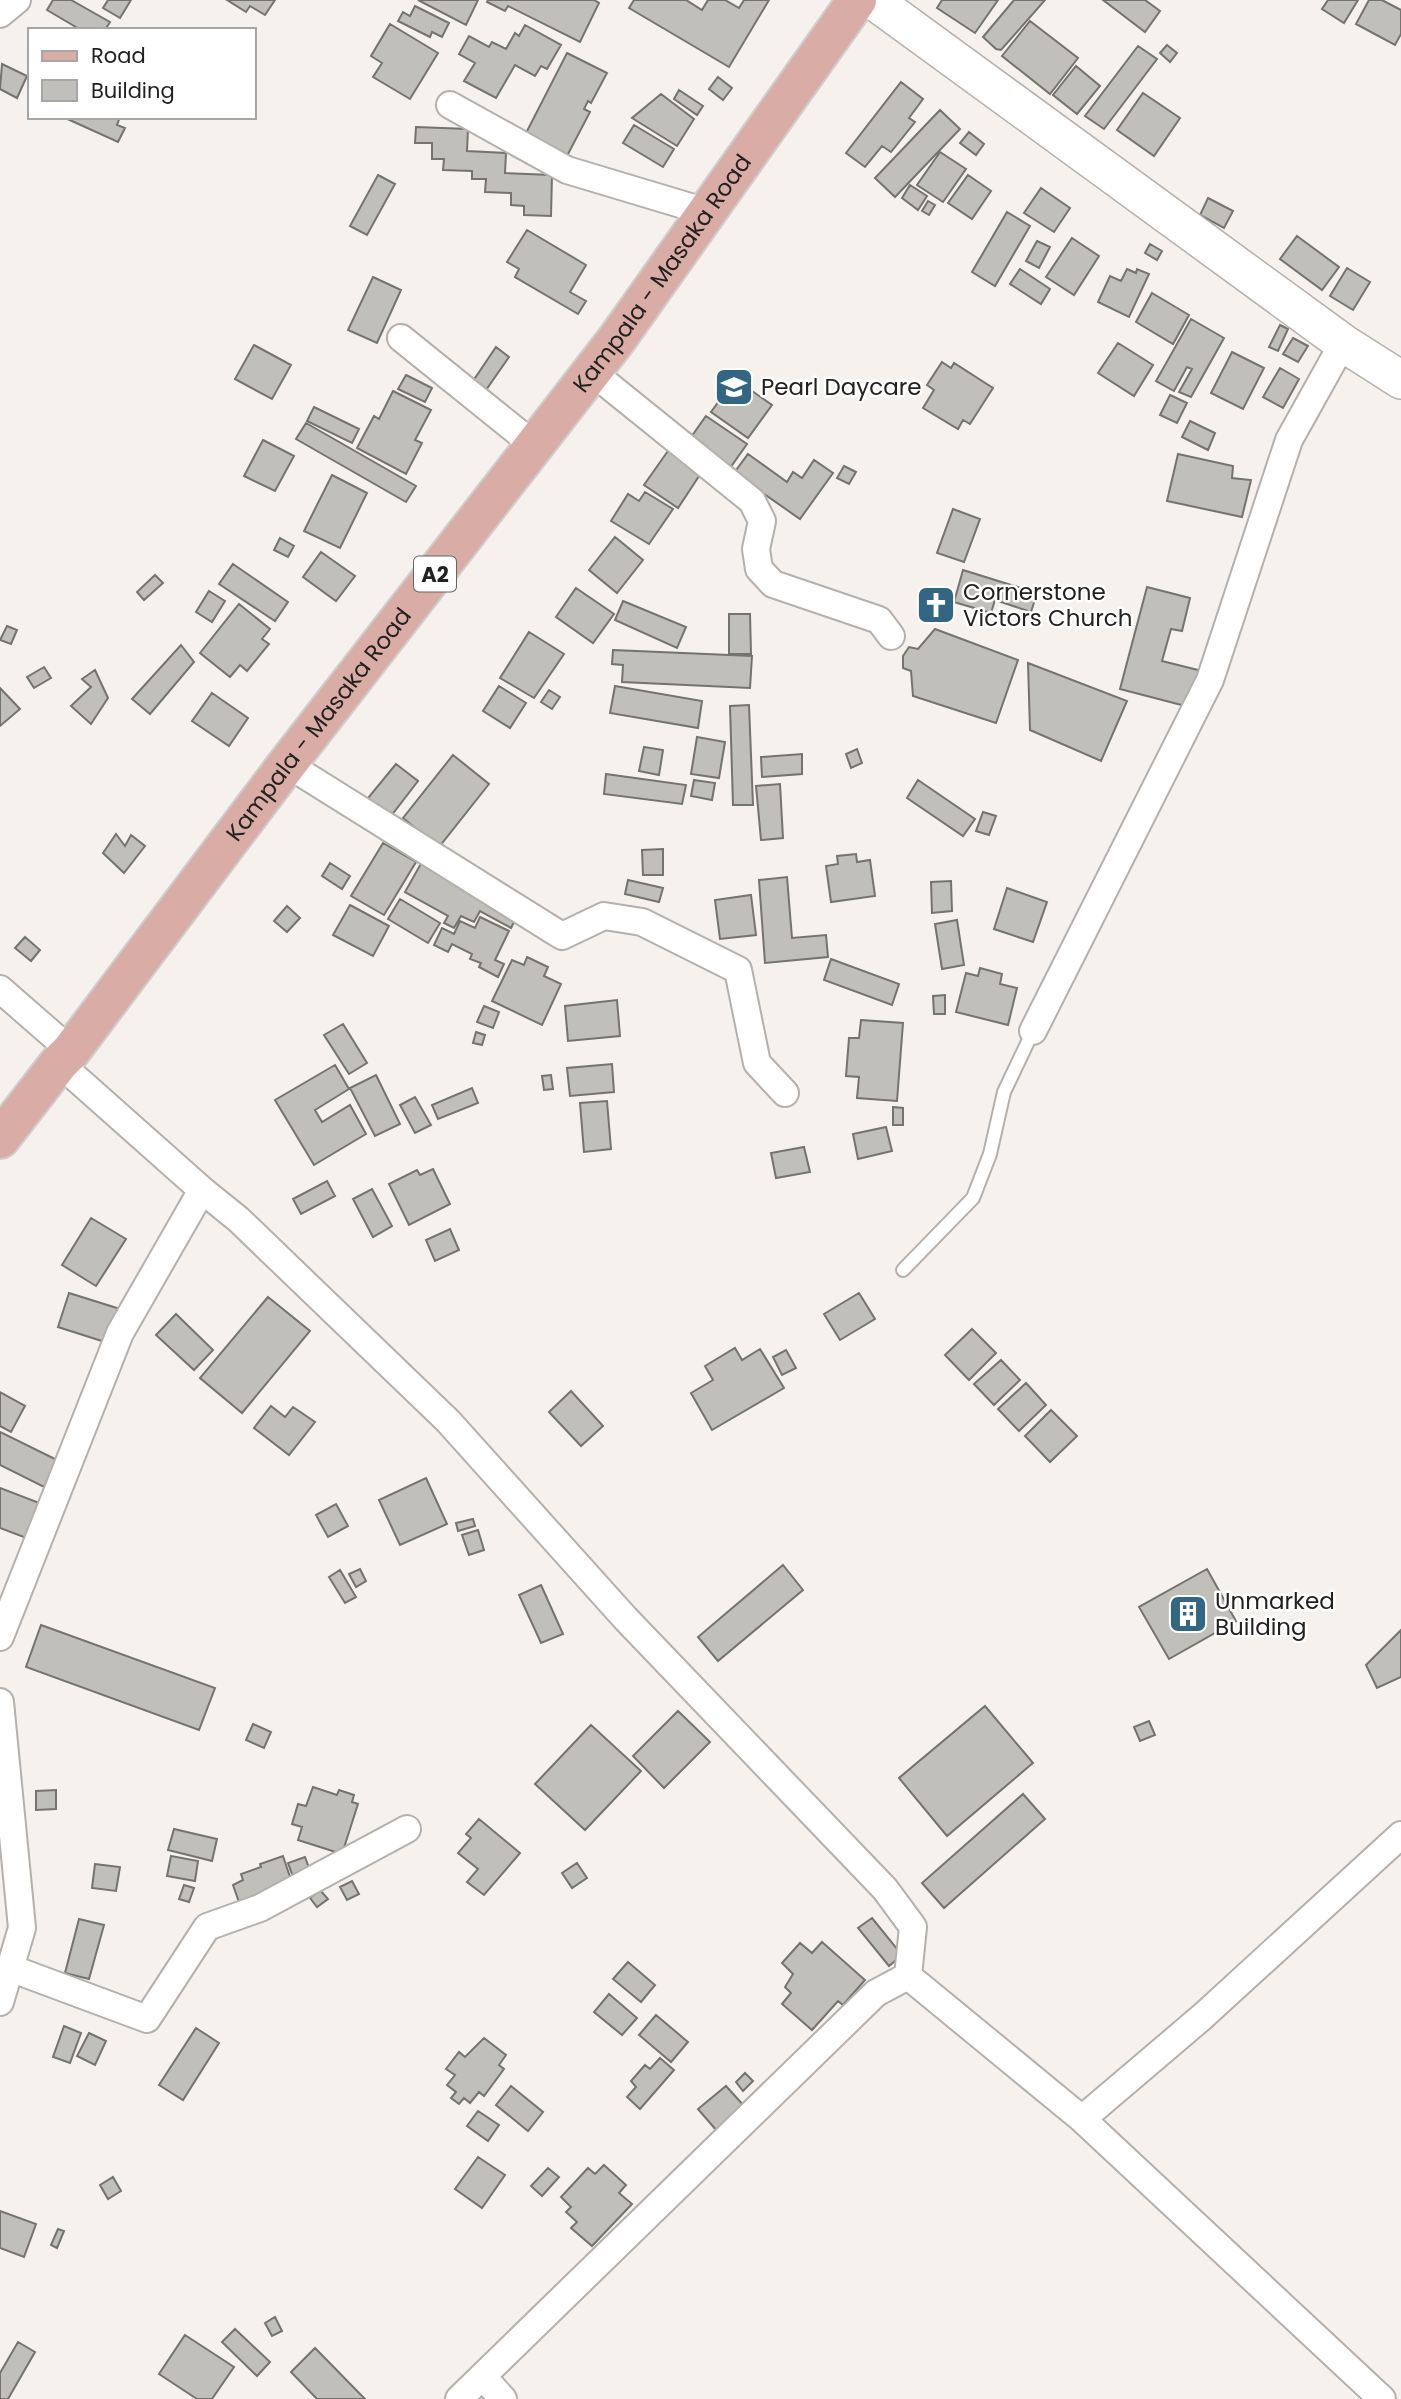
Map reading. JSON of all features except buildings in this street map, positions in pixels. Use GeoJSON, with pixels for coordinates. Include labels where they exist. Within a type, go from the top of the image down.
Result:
{"type":"FeatureCollection","features":[{"type":"Feature","properties":{"kind":"main road","name":"Kampala - Masaka Road"},"geometry":{"type":"LineString","coordinates":[[0,1139],[592,372],[857,0]]}},
{"type":"Feature","properties":{"kind":"street"},"geometry":{"type":"LineString","coordinates":[[0,15],[17,0]]}},
{"type":"Feature","properties":{"kind":"street"},"geometry":{"type":"LineString","coordinates":[[873,0],[1343,343],[1401,380]]}},
{"type":"Feature","properties":{"kind":"street"},"geometry":{"type":"LineString","coordinates":[[450,105],[567,170],[707,212]]}},
{"type":"Feature","properties":{"kind":"street"},"geometry":{"type":"LineString","coordinates":[[401,338],[535,446]]}},
{"type":"Feature","properties":{"kind":"street"},"geometry":{"type":"LineString","coordinates":[[1033,1031],[1210,680],[1289,440],[1343,343]]}},
{"type":"Feature","properties":{"kind":"street"},"geometry":{"type":"LineString","coordinates":[[592,372],[752,501],[762,521],[756,549],[759,569],[774,584],[879,620],[891,636]]}},
{"type":"Feature","properties":{"kind":"street"},"geometry":{"type":"LineString","coordinates":[[288,764],[562,936],[604,916],[642,922],[738,970],[757,1063],[785,1093]]}},
{"type":"Feature","properties":{"kind":"street"},"geometry":{"type":"LineString","coordinates":[[0,989],[65,1057],[202,1191],[238,1219],[448,1422],[626,1619],[885,1889],[913,1927],[908,1976]]}},
{"type":"Feature","properties":{"kind":"street"},"geometry":{"type":"LineString","coordinates":[[0,1637],[120,1333],[202,1191]]}},
{"type":"Feature","properties":{"kind":"street"},"geometry":{"type":"LineString","coordinates":[[0,1702],[22,1928],[0,2002]]}},
{"type":"Feature","properties":{"kind":"street"},"geometry":{"type":"LineString","coordinates":[[10,1968],[146,2019],[207,1927],[260,1908],[407,1829]]}},
{"type":"Feature","properties":{"kind":"street"},"geometry":{"type":"LineString","coordinates":[[1082,2119],[1202,2017],[1401,1835]]}},
{"type":"Feature","properties":{"kind":"street"},"geometry":{"type":"LineString","coordinates":[[908,1976],[1082,2119],[1382,2399]]}},
{"type":"Feature","properties":{"kind":"street"},"geometry":{"type":"LineString","coordinates":[[459,2399],[876,1993],[908,1976]]}},
{"type":"Feature","properties":{"kind":"street"},"geometry":{"type":"LineString","coordinates":[[483,2377],[503,2399]]}},
{"type":"Feature","properties":{"kind":"lane"},"geometry":{"type":"LineString","coordinates":[[903,1270],[973,1198],[990,1154],[1004,1092],[1033,1031]]}},
{"type":"Feature","properties":{"kind":"place","name":"Pearl Daycare"},"geometry":{"type":"Point","coordinates":[734,387]}},
{"type":"Feature","properties":{"kind":"place","name":"Cornerstone Victors Church"},"geometry":{"type":"Point","coordinates":[936,605]}},
{"type":"Feature","properties":{"kind":"place","name":"Unmarked Building"},"geometry":{"type":"Point","coordinates":[1188,1614]}}]}
